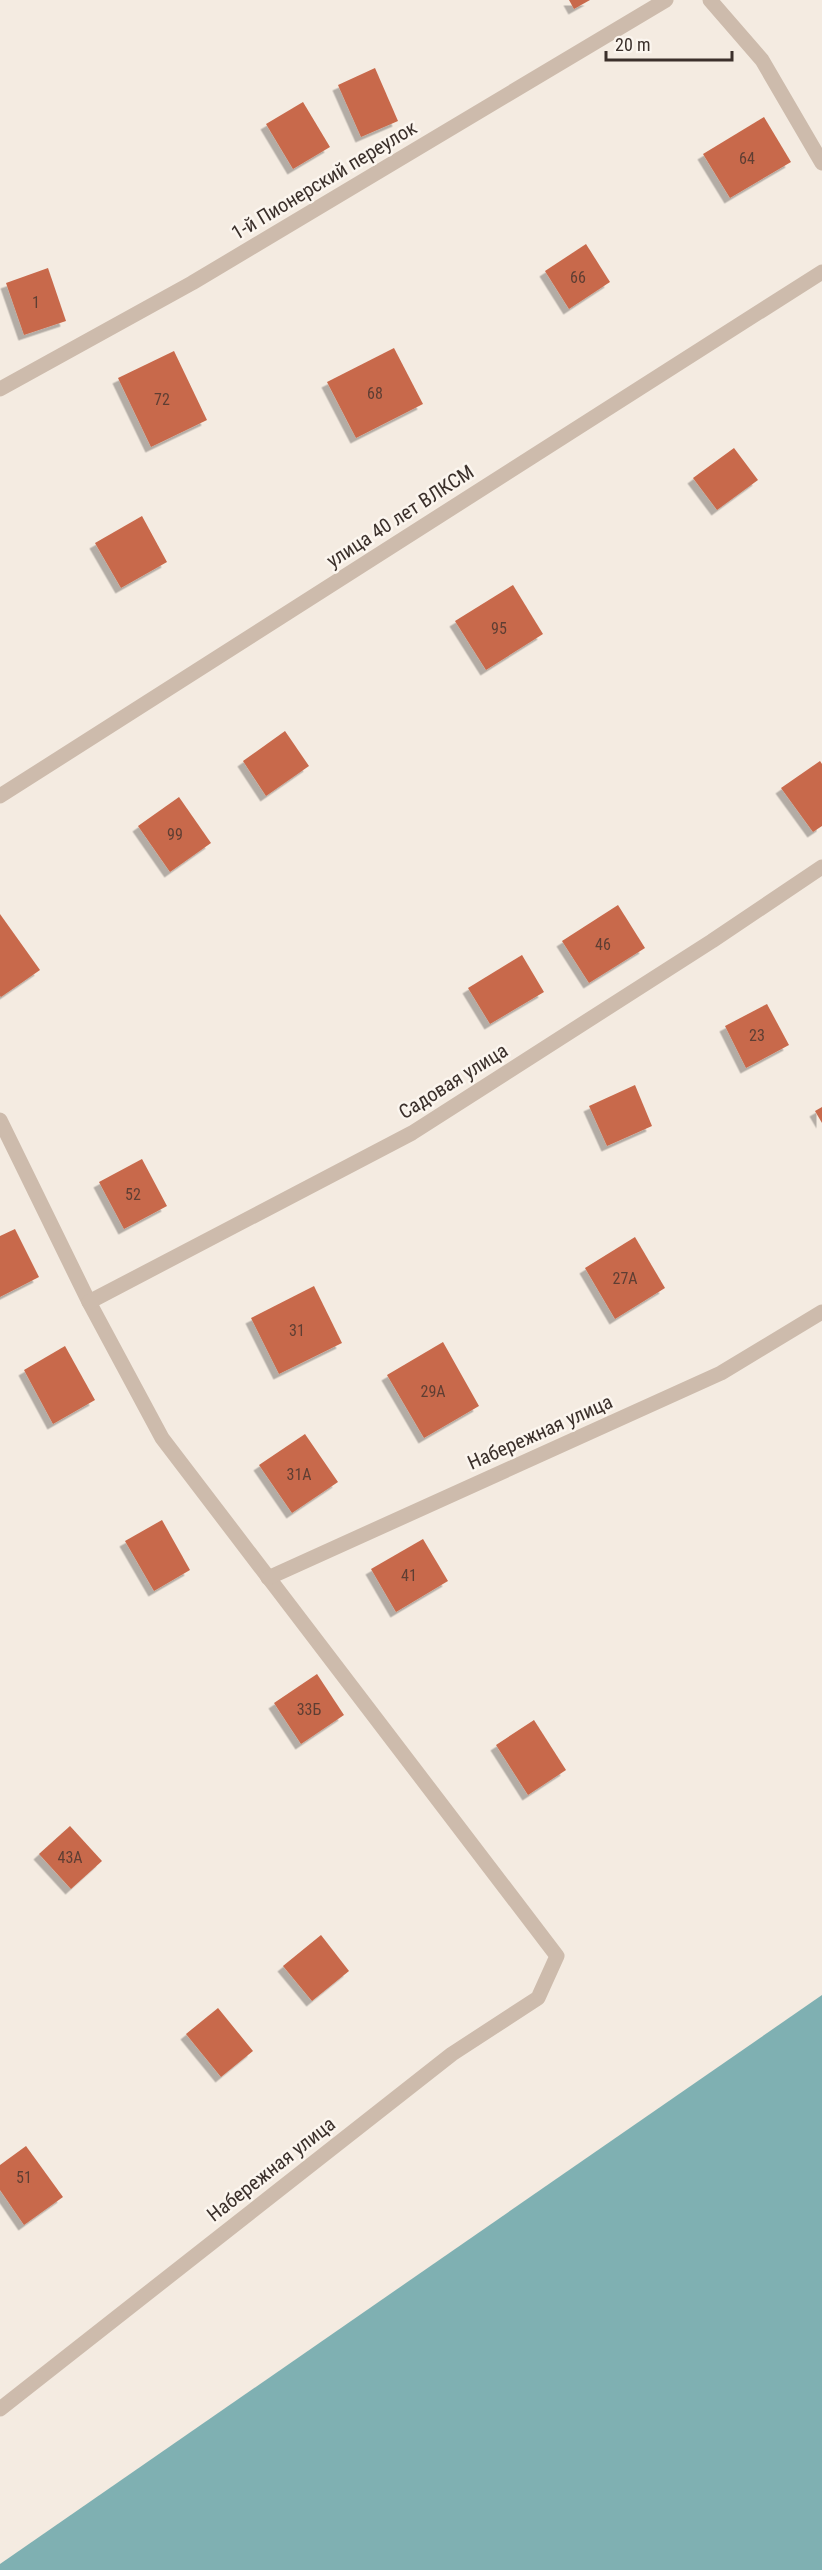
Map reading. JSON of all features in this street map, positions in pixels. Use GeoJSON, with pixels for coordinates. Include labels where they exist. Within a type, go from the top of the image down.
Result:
{"type":"FeatureCollection","features":[{"type":"Feature","properties":{"kind":"street","name":"1-й Пионерский переулок"},"geometry":{"type":"LineString","coordinates":[[0,389],[192,283],[666,0]]}},
{"type":"Feature","properties":{"kind":"street"},"geometry":{"type":"LineString","coordinates":[[710,0],[762,60],[822,163]]}},
{"type":"Feature","properties":{"kind":"street","name":"улица 40 лет ВЛКСМ"},"geometry":{"type":"LineString","coordinates":[[0,796],[822,272]]}},
{"type":"Feature","properties":{"kind":"street","name":"Садовая улица"},"geometry":{"type":"LineString","coordinates":[[89,1302],[411,1133],[712,941],[822,867]]}},
{"type":"Feature","properties":{"kind":"street"},"geometry":{"type":"LineString","coordinates":[[0,1120],[89,1302],[162,1438],[268,1578]]}},
{"type":"Feature","properties":{"kind":"street","name":"Набережная улица"},"geometry":{"type":"LineString","coordinates":[[0,2409],[452,2054],[538,1998],[557,1956],[268,1578],[721,1373],[822,1312]]}},
{"type":"Feature","properties":{"kind":"water"},"geometry":{"type":"Polygon","coordinates":[[[822,1995],[822,2570],[0,2570],[0,2564],[822,1995]]]}},
{"type":"Feature","properties":{"kind":"building"},"geometry":{"type":"Polygon","coordinates":[[[569,0],[590,0],[574,9],[569,0]]]}},
{"type":"Feature","properties":{"kind":"building"},"geometry":{"type":"Polygon","coordinates":[[[375,68],[398,121],[361,137],[338,85],[375,68]]]}},
{"type":"Feature","properties":{"kind":"building"},"geometry":{"type":"Polygon","coordinates":[[[303,102],[330,147],[293,169],[266,124],[303,102]]]}},
{"type":"Feature","properties":{"kind":"building"},"geometry":{"type":"Polygon","coordinates":[[[764,117],[791,162],[730,198],[703,154],[764,117]]]}},
{"type":"Feature","properties":{"kind":"building"},"geometry":{"type":"Polygon","coordinates":[[[586,244],[610,282],[569,309],[545,271],[586,244]]]}},
{"type":"Feature","properties":{"kind":"building"},"geometry":{"type":"Polygon","coordinates":[[[48,268],[66,321],[24,335],[6,283],[48,268]]]}},
{"type":"Feature","properties":{"kind":"building"},"geometry":{"type":"Polygon","coordinates":[[[394,348],[423,404],[356,438],[327,382],[394,348]]]}},
{"type":"Feature","properties":{"kind":"building"},"geometry":{"type":"Polygon","coordinates":[[[174,351],[207,420],[151,447],[118,378],[174,351]]]}},
{"type":"Feature","properties":{"kind":"building"},"geometry":{"type":"Polygon","coordinates":[[[734,448],[758,480],[717,510],[693,478],[734,448]]]}},
{"type":"Feature","properties":{"kind":"building"},"geometry":{"type":"Polygon","coordinates":[[[142,516],[167,562],[121,588],[95,543],[142,516]]]}},
{"type":"Feature","properties":{"kind":"building"},"geometry":{"type":"Polygon","coordinates":[[[513,585],[543,634],[486,670],[455,621],[513,585]]]}},
{"type":"Feature","properties":{"kind":"building"},"geometry":{"type":"Polygon","coordinates":[[[285,731],[309,766],[266,796],[243,761],[285,731]]]}},
{"type":"Feature","properties":{"kind":"building"},"geometry":{"type":"Polygon","coordinates":[[[820,761],[822,764],[822,826],[813,832],[781,788],[820,761]]]}},
{"type":"Feature","properties":{"kind":"building"},"geometry":{"type":"Polygon","coordinates":[[[179,797],[211,843],[170,872],[138,826],[179,797]]]}},
{"type":"Feature","properties":{"kind":"building"},"geometry":{"type":"Polygon","coordinates":[[[618,905],[645,948],[589,983],[562,941],[618,905]]]}},
{"type":"Feature","properties":{"kind":"building"},"geometry":{"type":"Polygon","coordinates":[[[0,914],[40,970],[1,997],[0,996],[0,914]]]}},
{"type":"Feature","properties":{"kind":"building"},"geometry":{"type":"Polygon","coordinates":[[[522,955],[544,992],[490,1024],[468,988],[522,955]]]}},
{"type":"Feature","properties":{"kind":"building"},"geometry":{"type":"Polygon","coordinates":[[[767,1004],[789,1045],[746,1068],[725,1026],[767,1004]]]}},
{"type":"Feature","properties":{"kind":"building"},"geometry":{"type":"Polygon","coordinates":[[[635,1085],[652,1126],[607,1146],[589,1106],[635,1085]]]}},
{"type":"Feature","properties":{"kind":"building"},"geometry":{"type":"Polygon","coordinates":[[[822,1107],[822,1123],[815,1111],[822,1107]]]}},
{"type":"Feature","properties":{"kind":"building"},"geometry":{"type":"Polygon","coordinates":[[[142,1159],[167,1206],[124,1229],[99,1182],[142,1159]]]}},
{"type":"Feature","properties":{"kind":"building"},"geometry":{"type":"Polygon","coordinates":[[[15,1229],[39,1277],[0,1297],[0,1236],[15,1229]]]}},
{"type":"Feature","properties":{"kind":"building"},"geometry":{"type":"Polygon","coordinates":[[[635,1237],[665,1288],[615,1319],[585,1268],[635,1237]]]}},
{"type":"Feature","properties":{"kind":"building"},"geometry":{"type":"Polygon","coordinates":[[[314,1286],[342,1343],[279,1374],[251,1318],[314,1286]]]}},
{"type":"Feature","properties":{"kind":"building"},"geometry":{"type":"Polygon","coordinates":[[[443,1342],[479,1406],[424,1438],[387,1375],[443,1342]]]}},
{"type":"Feature","properties":{"kind":"building"},"geometry":{"type":"Polygon","coordinates":[[[65,1346],[95,1400],[53,1424],[24,1370],[65,1346]]]}},
{"type":"Feature","properties":{"kind":"building"},"geometry":{"type":"Polygon","coordinates":[[[305,1434],[338,1482],[292,1513],[259,1465],[305,1434]]]}},
{"type":"Feature","properties":{"kind":"building"},"geometry":{"type":"Polygon","coordinates":[[[162,1520],[190,1570],[154,1591],[125,1541],[162,1520]]]}},
{"type":"Feature","properties":{"kind":"building"},"geometry":{"type":"Polygon","coordinates":[[[423,1539],[448,1581],[396,1612],[371,1569],[423,1539]]]}},
{"type":"Feature","properties":{"kind":"building"},"geometry":{"type":"Polygon","coordinates":[[[317,1674],[344,1715],[301,1744],[274,1703],[317,1674]]]}},
{"type":"Feature","properties":{"kind":"building"},"geometry":{"type":"Polygon","coordinates":[[[534,1720],[566,1770],[528,1795],[496,1745],[534,1720]]]}},
{"type":"Feature","properties":{"kind":"building"},"geometry":{"type":"Polygon","coordinates":[[[70,1826],[102,1861],[71,1889],[39,1854],[70,1826]]]}},
{"type":"Feature","properties":{"kind":"building"},"geometry":{"type":"Polygon","coordinates":[[[321,1935],[349,1971],[312,2001],[283,1966],[321,1935]]]}},
{"type":"Feature","properties":{"kind":"building"},"geometry":{"type":"Polygon","coordinates":[[[218,2008],[253,2051],[221,2077],[186,2034],[218,2008]]]}},
{"type":"Feature","properties":{"kind":"building"},"geometry":{"type":"Polygon","coordinates":[[[26,2146],[63,2197],[24,2225],[0,2190],[0,2165],[26,2146]]]}}]}
